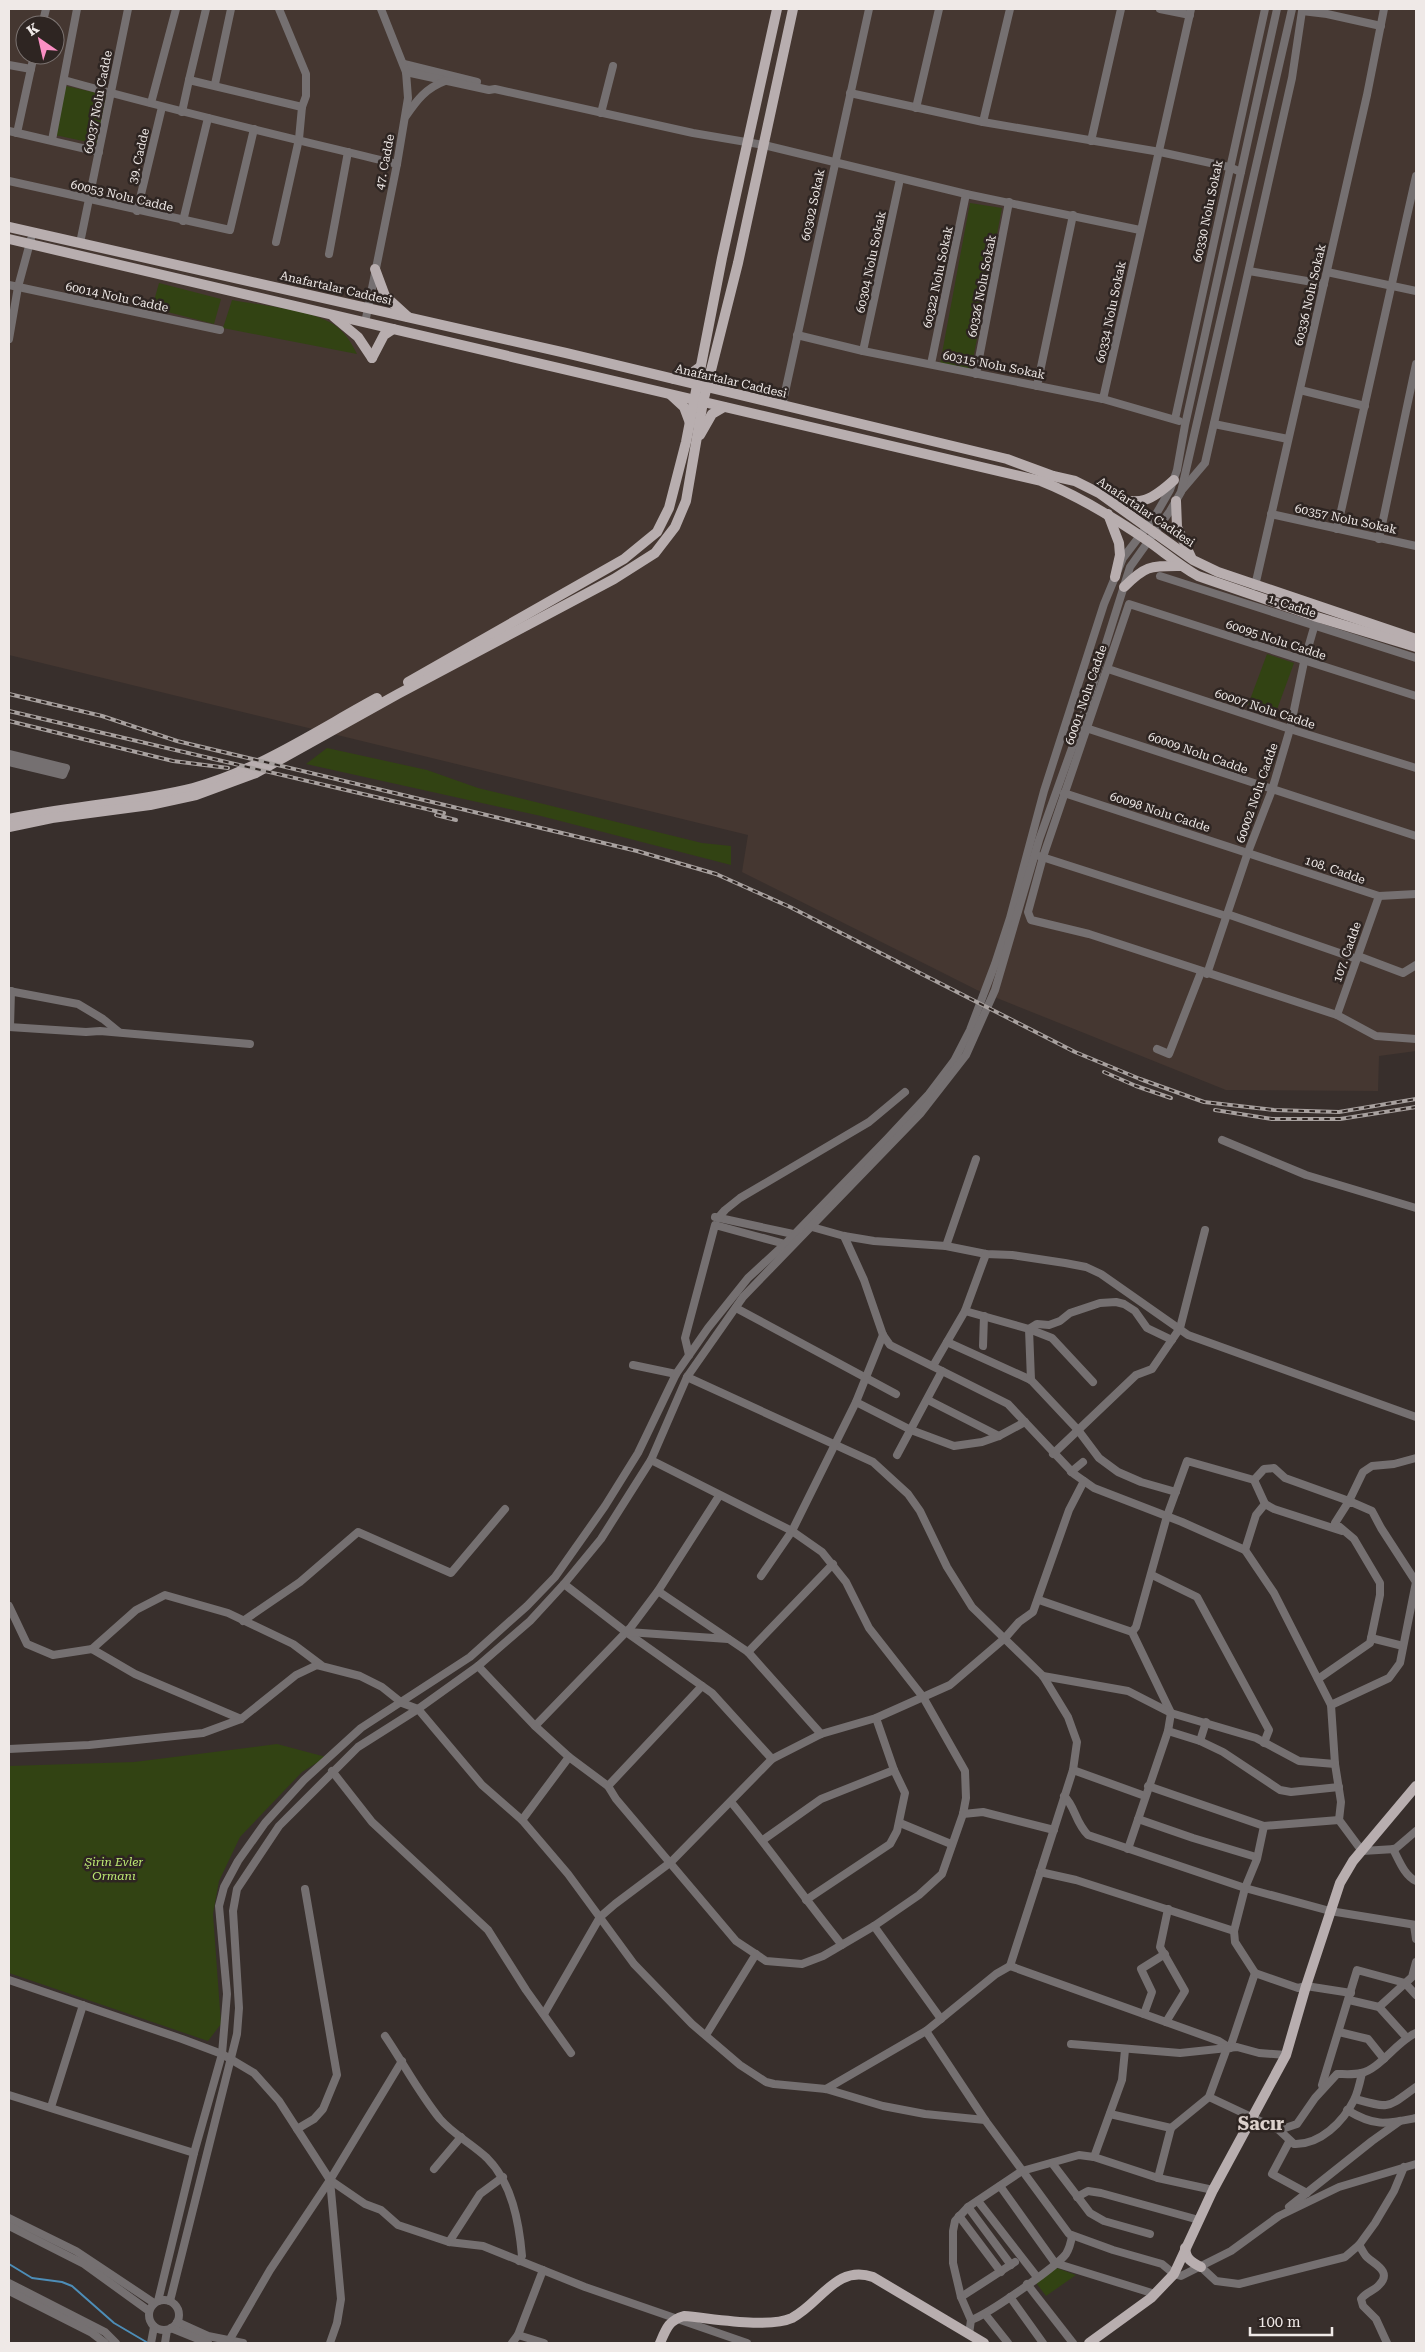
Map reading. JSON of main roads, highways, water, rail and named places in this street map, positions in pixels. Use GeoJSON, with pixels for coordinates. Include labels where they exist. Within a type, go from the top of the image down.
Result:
{"type":"FeatureCollection","features":[{"type":"Feature","properties":{"kind":"main road"},"geometry":{"type":"LineString","coordinates":[[701,387],[700,367],[777,9]]}},
{"type":"Feature","properties":{"kind":"main road"},"geometry":{"type":"LineString","coordinates":[[396,692],[614,579],[655,553],[675,527],[686,501],[696,445],[701,387],[738,263],[794,9]]}},
{"type":"Feature","properties":{"kind":"main road","name":"Anafartalar Caddesi"},"geometry":{"type":"LineString","coordinates":[[9,227],[366,308],[1007,459],[1053,476],[1075,481],[1099,493],[1193,560],[1218,572],[1416,639]]}},
{"type":"Feature","properties":{"kind":"main road","name":"Anafartalar Caddesi"},"geometry":{"type":"LineString","coordinates":[[9,240],[1041,481],[1072,493],[1108,514],[1198,576],[1316,621],[1416,647]]}},
{"type":"Feature","properties":{"kind":"main road"},"geometry":{"type":"LineString","coordinates":[[375,269],[385,296],[408,318]]}},
{"type":"Feature","properties":{"kind":"main road"},"geometry":{"type":"LineString","coordinates":[[333,316],[358,337],[372,358],[384,335],[393,329]]}},
{"type":"Feature","properties":{"kind":"main road"},"geometry":{"type":"LineString","coordinates":[[671,380],[689,375],[700,367]]}},
{"type":"Feature","properties":{"kind":"main road"},"geometry":{"type":"LineString","coordinates":[[666,392],[679,400],[684,407],[690,424]]}},
{"type":"Feature","properties":{"kind":"main road"},"geometry":{"type":"LineString","coordinates":[[9,819],[150,805],[196,795],[231,783],[283,759],[624,559],[657,532],[669,508],[690,424],[699,400]]}},
{"type":"Feature","properties":{"kind":"main road"},"geometry":{"type":"LineString","coordinates":[[696,445],[706,422],[712,414],[724,407]]}},
{"type":"Feature","properties":{"kind":"main road"},"geometry":{"type":"LineString","coordinates":[[1099,493],[1128,502],[1145,501],[1154,497],[1174,480]]}},
{"type":"Feature","properties":{"kind":"main road"},"geometry":{"type":"LineString","coordinates":[[1178,496],[1177,528],[1193,560]]}},
{"type":"Feature","properties":{"kind":"main road"},"geometry":{"type":"LineString","coordinates":[[1108,514],[1119,543],[1120,555],[1115,577]]}},
{"type":"Feature","properties":{"kind":"main road"},"geometry":{"type":"LineString","coordinates":[[1124,587],[1135,576],[1152,566],[1181,566]]}},
{"type":"Feature","properties":{"kind":"main road"},"geometry":{"type":"LineString","coordinates":[[9,827],[51,814]]}},
{"type":"Feature","properties":{"kind":"main road"},"geometry":{"type":"LineString","coordinates":[[1088,2343],[1155,2294],[1174,2274],[1213,2190],[1286,2055],[1306,1986],[1340,1883],[1362,1851],[1416,1786]]}},
{"type":"Feature","properties":{"kind":"main road"},"geometry":{"type":"LineString","coordinates":[[1185,2248],[1186,2257],[1191,2263],[1201,2267]]}},
{"type":"Feature","properties":{"kind":"main road"},"geometry":{"type":"LineString","coordinates":[[660,2343],[668,2325],[674,2319],[684,2316],[763,2323],[791,2318],[804,2310],[842,2278],[862,2274],[873,2277],[984,2343]]}},
{"type":"Feature","properties":{"kind":"waterway"},"geometry":{"type":"LineString","coordinates":[[9,2264],[32,2278],[62,2282],[72,2286],[114,2323],[148,2343]]}},
{"type":"Feature","properties":{"kind":"railway"},"geometry":{"type":"LineString","coordinates":[[9,694],[102,716],[177,741],[637,851],[716,874],[790,907],[1075,1052],[1140,1079],[1204,1102],[1274,1110],[1339,1112],[1416,1099]]}},
{"type":"Feature","properties":{"kind":"railway"},"geometry":{"type":"LineString","coordinates":[[9,711],[444,813]]}},
{"type":"Feature","properties":{"kind":"railway"},"geometry":{"type":"LineString","coordinates":[[9,721],[173,761],[228,768]]}},
{"type":"Feature","properties":{"kind":"railway"},"geometry":{"type":"LineString","coordinates":[[436,815],[456,820]]}},
{"type":"Feature","properties":{"kind":"railway"},"geometry":{"type":"LineString","coordinates":[[1104,1072],[1171,1098]]}},
{"type":"Feature","properties":{"kind":"railway"},"geometry":{"type":"LineString","coordinates":[[1215,1110],[1272,1119],[1340,1119],[1416,1107]]}},
{"type":"Feature","properties":{"kind":"district","name":"Sacır"},"geometry":{"type":"Point","coordinates":[1261,2124]}},
{"type":"Feature","properties":{"kind":"park label","name":"Şirin Evler Ormanı"},"geometry":{"type":"Point","coordinates":[114,1869]}}]}
